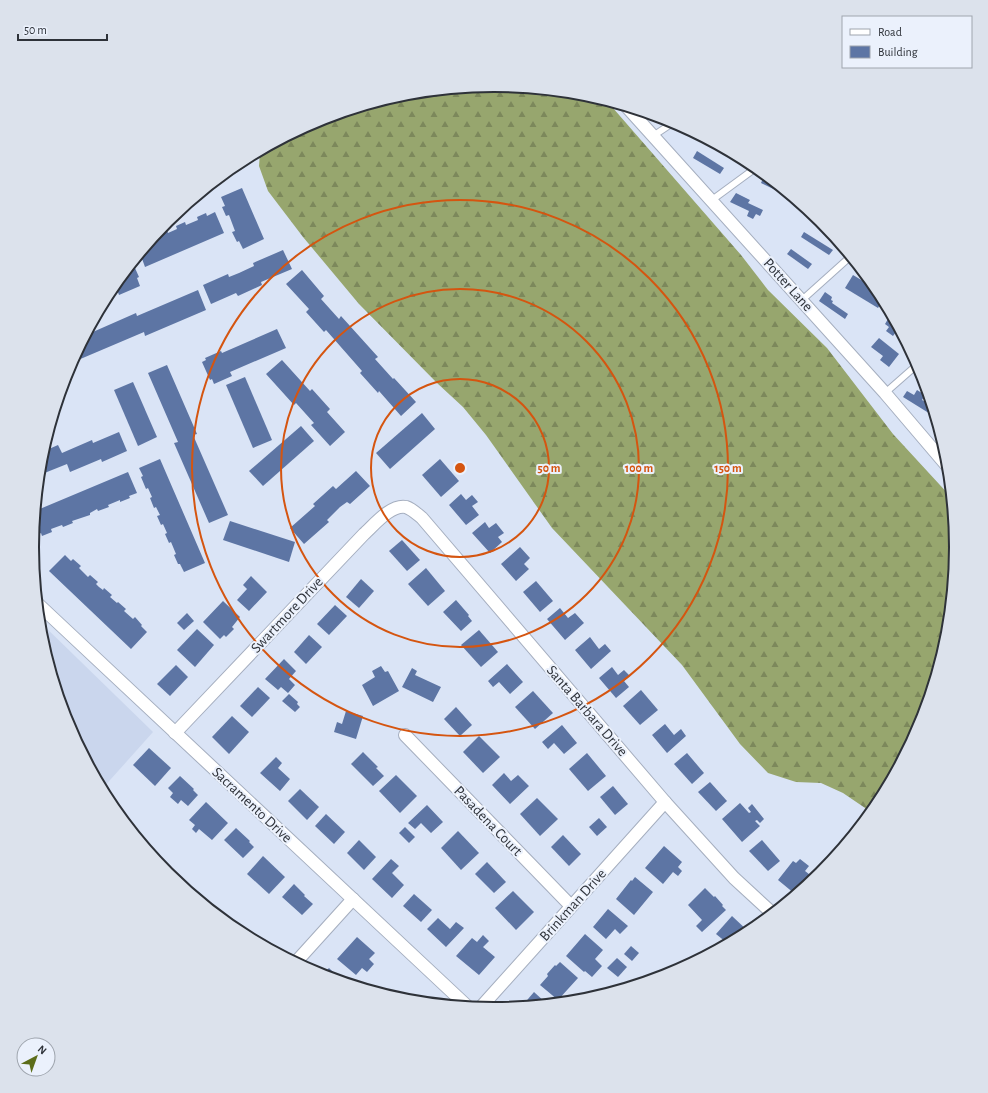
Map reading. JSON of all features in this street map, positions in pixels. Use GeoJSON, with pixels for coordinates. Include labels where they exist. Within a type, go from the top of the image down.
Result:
{"type":"FeatureCollection","features":[{"type":"Feature","properties":{"kind":"street","name":"Potter Lane"},"geometry":{"type":"LineString","coordinates":[[633,114],[802,300],[940,458]]}},
{"type":"Feature","properties":{"kind":"street","name":"Swartmore Drive"},"geometry":{"type":"LineString","coordinates":[[175,733],[364,534],[383,516],[393,509],[405,507]]}},
{"type":"Feature","properties":{"kind":"street","name":"Santa Barbara Drive"},"geometry":{"type":"LineString","coordinates":[[405,507],[413,510],[422,518],[666,802],[734,878],[768,909]]}},
{"type":"Feature","properties":{"kind":"street","name":"Sacramento Drive"},"geometry":{"type":"LineString","coordinates":[[44,609],[461,1001]]}},
{"type":"Feature","properties":{"kind":"street","name":"Pasadena Court"},"geometry":{"type":"LineString","coordinates":[[405,735],[571,906]]}},
{"type":"Feature","properties":{"kind":"street","name":"Brinkman Drive"},"geometry":{"type":"LineString","coordinates":[[486,1002],[666,802]]}},
{"type":"Feature","properties":{"kind":"street"},"geometry":{"type":"LineString","coordinates":[[300,958],[353,899]]}},
{"type":"Feature","properties":{"kind":"lane"},"geometry":{"type":"LineString","coordinates":[[653,136],[668,126]]}},
{"type":"Feature","properties":{"kind":"lane"},"geometry":{"type":"LineString","coordinates":[[712,200],[751,171]]}},
{"type":"Feature","properties":{"kind":"lane"},"geometry":{"type":"LineString","coordinates":[[802,300],[847,260]]}},
{"type":"Feature","properties":{"kind":"lane"},"geometry":{"type":"LineString","coordinates":[[884,393],[913,369]]}},
{"type":"Feature","properties":{"kind":"shaded area"},"geometry":{"type":"Polygon","coordinates":[[[47,629],[153,732],[106,784],[86,748],[63,693],[47,629]]]}},
{"type":"Feature","properties":{"kind":"green space"},"geometry":{"type":"Polygon","coordinates":[[[464,92],[524,92],[583,100],[612,107],[741,255],[768,290],[827,348],[893,434],[945,491],[949,546],[948,576],[945,606],[933,664],[925,693],[902,748],[888,774],[865,808],[843,793],[821,783],[796,782],[768,773],[740,744],[682,665],[552,528],[486,435],[463,407],[437,383],[359,304],[303,237],[268,191],[259,166],[260,156],[309,131],[376,107],[405,100],[464,92]]]}},
{"type":"Feature","properties":{"kind":"building"},"geometry":{"type":"Polygon","coordinates":[[[697,151],[724,168],[720,174],[693,158],[697,151]]]}},
{"type":"Feature","properties":{"kind":"building"},"geometry":{"type":"Polygon","coordinates":[[[762,180],[777,191],[761,183],[762,180]]]}},
{"type":"Feature","properties":{"kind":"building"},"geometry":{"type":"Polygon","coordinates":[[[242,188],[264,239],[243,249],[239,241],[237,242],[232,232],[235,231],[229,215],[226,216],[222,207],[225,206],[221,197],[242,188]]]}},
{"type":"Feature","properties":{"kind":"building"},"geometry":{"type":"Polygon","coordinates":[[[736,193],[750,200],[748,203],[763,210],[760,216],[756,214],[753,219],[747,216],[749,211],[730,202],[736,193]]]}},
{"type":"Feature","properties":{"kind":"building"},"geometry":{"type":"Polygon","coordinates":[[[215,212],[224,233],[145,267],[142,259],[167,230],[168,233],[177,229],[176,226],[185,222],[186,225],[198,220],[197,217],[206,213],[207,216],[215,212]]]}},
{"type":"Feature","properties":{"kind":"building"},"geometry":{"type":"Polygon","coordinates":[[[804,232],[833,250],[829,255],[801,237],[804,232]]]}},
{"type":"Feature","properties":{"kind":"building"},"geometry":{"type":"Polygon","coordinates":[[[791,249],[812,264],[808,269],[787,254],[791,249]]]}},
{"type":"Feature","properties":{"kind":"building"},"geometry":{"type":"Polygon","coordinates":[[[283,250],[292,269],[261,282],[262,285],[238,296],[236,293],[211,304],[203,285],[228,274],[229,277],[239,273],[254,266],[253,263],[283,250]]]}},
{"type":"Feature","properties":{"kind":"building"},"geometry":{"type":"Polygon","coordinates":[[[135,268],[139,277],[137,278],[140,286],[119,295],[118,292],[135,268]]]}},
{"type":"Feature","properties":{"kind":"building"},"geometry":{"type":"Polygon","coordinates":[[[302,270],[324,296],[321,299],[339,319],[341,316],[378,357],[375,359],[416,402],[401,416],[379,391],[378,393],[360,373],[362,371],[326,330],[324,332],[306,312],[309,309],[286,284],[302,270]]]}},
{"type":"Feature","properties":{"kind":"building"},"geometry":{"type":"Polygon","coordinates":[[[853,275],[863,281],[879,306],[878,308],[845,288],[853,275]]]}},
{"type":"Feature","properties":{"kind":"building"},"geometry":{"type":"Polygon","coordinates":[[[198,290],[206,310],[145,336],[144,332],[80,359],[93,332],[136,313],[137,316],[198,290]]]}},
{"type":"Feature","properties":{"kind":"building"},"geometry":{"type":"Polygon","coordinates":[[[825,292],[832,297],[832,303],[848,314],[845,319],[819,301],[825,292]]]}},
{"type":"Feature","properties":{"kind":"building"},"geometry":{"type":"Polygon","coordinates":[[[888,319],[895,333],[893,336],[886,331],[889,327],[885,324],[888,319]]]}},
{"type":"Feature","properties":{"kind":"building"},"geometry":{"type":"Polygon","coordinates":[[[277,329],[286,348],[230,372],[232,376],[214,384],[212,379],[210,380],[202,362],[206,360],[205,358],[221,351],[222,353],[277,329]]]}},
{"type":"Feature","properties":{"kind":"building"},"geometry":{"type":"Polygon","coordinates":[[[879,338],[899,354],[889,367],[880,360],[883,356],[871,347],[879,338]]]}},
{"type":"Feature","properties":{"kind":"building"},"geometry":{"type":"Polygon","coordinates":[[[282,360],[310,391],[312,389],[330,409],[327,412],[345,432],[330,446],[311,425],[314,423],[296,403],[294,405],[266,374],[282,360]]]}},
{"type":"Feature","properties":{"kind":"building"},"geometry":{"type":"Polygon","coordinates":[[[167,365],[197,434],[193,435],[228,515],[209,523],[174,443],[178,442],[148,373],[167,365]]]}},
{"type":"Feature","properties":{"kind":"building"},"geometry":{"type":"Polygon","coordinates":[[[245,377],[272,440],[253,448],[226,385],[245,377]]]}},
{"type":"Feature","properties":{"kind":"building"},"geometry":{"type":"Polygon","coordinates":[[[133,382],[157,437],[138,446],[114,390],[133,382]]]}},
{"type":"Feature","properties":{"kind":"building"},"geometry":{"type":"Polygon","coordinates":[[[917,390],[922,393],[924,397],[922,400],[926,402],[929,413],[903,397],[907,391],[914,395],[917,390]]]}},
{"type":"Feature","properties":{"kind":"building"},"geometry":{"type":"Polygon","coordinates":[[[422,413],[435,429],[390,469],[376,453],[422,413]]]}},
{"type":"Feature","properties":{"kind":"building"},"geometry":{"type":"Polygon","coordinates":[[[301,426],[314,441],[263,486],[249,471],[301,426]]]}},
{"type":"Feature","properties":{"kind":"building"},"geometry":{"type":"Polygon","coordinates":[[[119,432],[127,451],[102,462],[101,459],[70,472],[67,464],[45,473],[50,448],[58,445],[62,453],[92,440],[93,443],[119,432]]]}},
{"type":"Feature","properties":{"kind":"building"},"geometry":{"type":"Polygon","coordinates":[[[160,459],[205,563],[184,572],[174,555],[176,554],[171,542],[169,543],[165,534],[167,533],[163,524],[161,525],[157,516],[160,515],[156,507],[154,508],[150,498],[152,497],[148,488],[146,489],[141,477],[143,476],[139,468],[160,459]]]}},
{"type":"Feature","properties":{"kind":"building"},"geometry":{"type":"Polygon","coordinates":[[[440,459],[459,481],[441,497],[422,475],[440,459]]]}},
{"type":"Feature","properties":{"kind":"building"},"geometry":{"type":"Polygon","coordinates":[[[356,471],[370,486],[350,504],[347,502],[340,507],[327,520],[329,522],[304,544],[290,528],[315,506],[313,504],[333,486],[336,489],[356,471]]]}},
{"type":"Feature","properties":{"kind":"building"},"geometry":{"type":"Polygon","coordinates":[[[128,472],[137,493],[129,496],[130,498],[108,505],[109,507],[98,511],[97,509],[90,513],[90,515],[72,521],[73,523],[63,527],[62,525],[51,529],[52,532],[42,536],[41,533],[39,534],[41,509],[128,472]]]}},
{"type":"Feature","properties":{"kind":"building"},"geometry":{"type":"Polygon","coordinates":[[[461,494],[466,500],[472,495],[478,502],[472,506],[479,515],[466,525],[449,505],[461,494]]]}},
{"type":"Feature","properties":{"kind":"building"},"geometry":{"type":"Polygon","coordinates":[[[230,521],[295,542],[289,562],[223,540],[230,521]]]}},
{"type":"Feature","properties":{"kind":"building"},"geometry":{"type":"Polygon","coordinates":[[[485,522],[489,528],[496,523],[504,533],[498,537],[502,542],[490,553],[472,533],[485,522]]]}},
{"type":"Feature","properties":{"kind":"building"},"geometry":{"type":"Polygon","coordinates":[[[402,540],[420,560],[407,571],[389,551],[402,540]]]}},
{"type":"Feature","properties":{"kind":"building"},"geometry":{"type":"Polygon","coordinates":[[[520,547],[530,558],[524,564],[529,569],[516,581],[501,564],[520,547]]]}},
{"type":"Feature","properties":{"kind":"building"},"geometry":{"type":"Polygon","coordinates":[[[65,555],[71,561],[73,559],[81,566],[79,568],[88,577],[90,575],[98,582],[96,584],[99,587],[103,590],[104,588],[112,595],[110,597],[126,609],[124,611],[133,619],[135,617],[147,632],[131,649],[49,571],[65,555]]]}},
{"type":"Feature","properties":{"kind":"building"},"geometry":{"type":"Polygon","coordinates":[[[426,568],[445,591],[428,606],[408,584],[426,568]]]}},
{"type":"Feature","properties":{"kind":"building"},"geometry":{"type":"Polygon","coordinates":[[[251,576],[267,592],[249,611],[237,600],[247,589],[243,585],[251,576]]]}},
{"type":"Feature","properties":{"kind":"building"},"geometry":{"type":"Polygon","coordinates":[[[361,579],[374,591],[359,608],[346,597],[361,579]]]}},
{"type":"Feature","properties":{"kind":"building"},"geometry":{"type":"Polygon","coordinates":[[[536,581],[553,601],[540,612],[523,592],[536,581]]]}},
{"type":"Feature","properties":{"kind":"building"},"geometry":{"type":"Polygon","coordinates":[[[456,600],[469,615],[468,616],[472,621],[461,631],[443,612],[456,600]]]}},
{"type":"Feature","properties":{"kind":"building"},"geometry":{"type":"Polygon","coordinates":[[[223,601],[240,617],[232,627],[234,629],[226,637],[224,635],[220,639],[203,622],[223,601]]]}},
{"type":"Feature","properties":{"kind":"building"},"geometry":{"type":"Polygon","coordinates":[[[335,605],[347,616],[329,635],[317,624],[335,605]]]}},
{"type":"Feature","properties":{"kind":"building"},"geometry":{"type":"Polygon","coordinates":[[[560,608],[568,618],[575,613],[584,623],[565,640],[547,619],[560,608]]]}},
{"type":"Feature","properties":{"kind":"building"},"geometry":{"type":"Polygon","coordinates":[[[187,613],[194,621],[184,630],[177,623],[187,613]]]}},
{"type":"Feature","properties":{"kind":"building"},"geometry":{"type":"Polygon","coordinates":[[[197,629],[214,645],[195,667],[177,650],[197,629]]]}},
{"type":"Feature","properties":{"kind":"building"},"geometry":{"type":"Polygon","coordinates":[[[479,630],[498,652],[481,667],[461,645],[479,630]]]}},
{"type":"Feature","properties":{"kind":"building"},"geometry":{"type":"Polygon","coordinates":[[[309,635],[322,647],[306,664],[294,652],[309,635]]]}},
{"type":"Feature","properties":{"kind":"building"},"geometry":{"type":"Polygon","coordinates":[[[590,637],[599,649],[605,644],[611,651],[591,669],[575,650],[590,637]]]}},
{"type":"Feature","properties":{"kind":"building"},"geometry":{"type":"Polygon","coordinates":[[[284,659],[296,671],[289,679],[295,685],[288,693],[281,687],[278,690],[265,679],[284,659]]]}},
{"type":"Feature","properties":{"kind":"building"},"geometry":{"type":"Polygon","coordinates":[[[507,664],[523,682],[510,694],[499,682],[493,687],[488,681],[507,664]]]}},
{"type":"Feature","properties":{"kind":"building"},"geometry":{"type":"Polygon","coordinates":[[[176,665],[188,677],[170,696],[157,684],[176,665]]]}},
{"type":"Feature","properties":{"kind":"building"},"geometry":{"type":"Polygon","coordinates":[[[381,666],[385,672],[388,671],[399,691],[373,706],[362,685],[375,677],[372,671],[381,666]]]}},
{"type":"Feature","properties":{"kind":"building"},"geometry":{"type":"Polygon","coordinates":[[[612,667],[618,675],[624,670],[630,676],[624,681],[629,687],[616,698],[599,678],[612,667]]]}},
{"type":"Feature","properties":{"kind":"building"},"geometry":{"type":"Polygon","coordinates":[[[412,668],[417,671],[415,675],[441,687],[433,702],[402,687],[412,668]]]}},
{"type":"Feature","properties":{"kind":"building"},"geometry":{"type":"Polygon","coordinates":[[[258,687],[270,698],[252,717],[240,706],[258,687]]]}},
{"type":"Feature","properties":{"kind":"building"},"geometry":{"type":"Polygon","coordinates":[[[641,690],[658,710],[640,725],[623,706],[641,690]]]}},
{"type":"Feature","properties":{"kind":"building"},"geometry":{"type":"Polygon","coordinates":[[[533,691],[553,713],[535,729],[515,707],[533,691]]]}},
{"type":"Feature","properties":{"kind":"building"},"geometry":{"type":"Polygon","coordinates":[[[289,694],[298,702],[297,704],[300,707],[295,712],[282,701],[289,694]]]}},
{"type":"Feature","properties":{"kind":"building"},"geometry":{"type":"Polygon","coordinates":[[[456,707],[472,725],[460,736],[444,719],[456,707]]]}},
{"type":"Feature","properties":{"kind":"building"},"geometry":{"type":"Polygon","coordinates":[[[346,711],[363,716],[356,739],[334,732],[337,722],[342,724],[346,711]]]}},
{"type":"Feature","properties":{"kind":"building"},"geometry":{"type":"Polygon","coordinates":[[[232,716],[249,732],[229,754],[212,737],[232,716]]]}},
{"type":"Feature","properties":{"kind":"building"},"geometry":{"type":"Polygon","coordinates":[[[665,724],[674,735],[681,729],[686,736],[667,753],[652,735],[665,724]]]}},
{"type":"Feature","properties":{"kind":"building"},"geometry":{"type":"Polygon","coordinates":[[[562,725],[577,743],[564,754],[554,743],[548,749],[542,742],[562,725]]]}},
{"type":"Feature","properties":{"kind":"building"},"geometry":{"type":"Polygon","coordinates":[[[479,736],[500,757],[483,773],[463,752],[479,736]]]}},
{"type":"Feature","properties":{"kind":"building"},"geometry":{"type":"Polygon","coordinates":[[[149,748],[171,768],[155,786],[133,765],[149,748]]]}},
{"type":"Feature","properties":{"kind":"building"},"geometry":{"type":"Polygon","coordinates":[[[363,752],[378,767],[376,768],[384,776],[373,786],[351,764],[363,752]]]}},
{"type":"Feature","properties":{"kind":"building"},"geometry":{"type":"Polygon","coordinates":[[[587,753],[606,776],[588,791],[569,769],[587,753]]]}},
{"type":"Feature","properties":{"kind":"building"},"geometry":{"type":"Polygon","coordinates":[[[687,753],[704,773],[692,784],[674,764],[687,753]]]}},
{"type":"Feature","properties":{"kind":"building"},"geometry":{"type":"Polygon","coordinates":[[[276,757],[282,763],[278,768],[290,779],[280,791],[260,773],[276,757]]]}},
{"type":"Feature","properties":{"kind":"building"},"geometry":{"type":"Polygon","coordinates":[[[504,773],[511,781],[518,775],[529,786],[510,804],[492,785],[504,773]]]}},
{"type":"Feature","properties":{"kind":"building"},"geometry":{"type":"Polygon","coordinates":[[[396,775],[417,796],[400,813],[379,791],[396,775]]]}},
{"type":"Feature","properties":{"kind":"building"},"geometry":{"type":"Polygon","coordinates":[[[180,776],[194,789],[193,790],[198,795],[188,806],[181,800],[178,804],[170,797],[173,793],[168,788],[180,776]]]}},
{"type":"Feature","properties":{"kind":"building"},"geometry":{"type":"Polygon","coordinates":[[[710,782],[727,801],[716,811],[698,792],[710,782]]]}},
{"type":"Feature","properties":{"kind":"building"},"geometry":{"type":"Polygon","coordinates":[[[613,786],[628,804],[615,815],[600,797],[613,786]]]}},
{"type":"Feature","properties":{"kind":"building"},"geometry":{"type":"Polygon","coordinates":[[[300,789],[319,807],[307,820],[288,801],[300,789]]]}},
{"type":"Feature","properties":{"kind":"building"},"geometry":{"type":"Polygon","coordinates":[[[537,798],[558,819],[540,836],[520,814],[537,798]]]}},
{"type":"Feature","properties":{"kind":"building"},"geometry":{"type":"Polygon","coordinates":[[[206,802],[228,823],[212,840],[199,829],[196,833],[192,829],[195,825],[189,820],[206,802]]]}},
{"type":"Feature","properties":{"kind":"building"},"geometry":{"type":"Polygon","coordinates":[[[740,803],[749,813],[751,812],[748,808],[752,804],[764,819],[760,823],[757,820],[755,821],[760,826],[742,842],[722,819],[740,803]]]}},
{"type":"Feature","properties":{"kind":"building"},"geometry":{"type":"Polygon","coordinates":[[[427,805],[443,822],[431,833],[421,823],[415,829],[408,823],[427,805]]]}},
{"type":"Feature","properties":{"kind":"building"},"geometry":{"type":"Polygon","coordinates":[[[326,814],[345,832],[334,844],[315,826],[326,814]]]}},
{"type":"Feature","properties":{"kind":"building"},"geometry":{"type":"Polygon","coordinates":[[[599,818],[607,827],[597,836],[589,827],[599,818]]]}},
{"type":"Feature","properties":{"kind":"building"},"geometry":{"type":"Polygon","coordinates":[[[405,827],[415,837],[409,843],[399,833],[405,827]]]}},
{"type":"Feature","properties":{"kind":"building"},"geometry":{"type":"Polygon","coordinates":[[[236,828],[250,841],[249,842],[254,847],[243,858],[224,840],[236,828]]]}},
{"type":"Feature","properties":{"kind":"building"},"geometry":{"type":"Polygon","coordinates":[[[458,831],[479,853],[461,870],[441,848],[458,831]]]}},
{"type":"Feature","properties":{"kind":"building"},"geometry":{"type":"Polygon","coordinates":[[[563,835],[581,854],[569,866],[551,847],[563,835]]]}},
{"type":"Feature","properties":{"kind":"building"},"geometry":{"type":"Polygon","coordinates":[[[359,840],[376,857],[364,870],[347,853],[359,840]]]}},
{"type":"Feature","properties":{"kind":"building"},"geometry":{"type":"Polygon","coordinates":[[[762,840],[780,861],[768,871],[749,851],[762,840]]]}},
{"type":"Feature","properties":{"kind":"building"},"geometry":{"type":"Polygon","coordinates":[[[664,846],[682,862],[678,867],[682,871],[678,876],[673,872],[663,884],[645,868],[664,846]]]}},
{"type":"Feature","properties":{"kind":"building"},"geometry":{"type":"Polygon","coordinates":[[[263,856],[285,877],[269,894],[247,874],[263,856]]]}},
{"type":"Feature","properties":{"kind":"building"},"geometry":{"type":"Polygon","coordinates":[[[391,859],[399,866],[392,873],[404,885],[392,898],[372,879],[391,859]]]}},
{"type":"Feature","properties":{"kind":"building"},"geometry":{"type":"Polygon","coordinates":[[[800,859],[809,866],[805,871],[809,874],[791,891],[778,880],[793,861],[796,863],[800,859]]]}},
{"type":"Feature","properties":{"kind":"building"},"geometry":{"type":"Polygon","coordinates":[[[487,862],[506,882],[494,893],[475,874],[487,862]]]}},
{"type":"Feature","properties":{"kind":"building"},"geometry":{"type":"Polygon","coordinates":[[[635,877],[653,892],[634,915],[616,899],[635,877]]]}},
{"type":"Feature","properties":{"kind":"building"},"geometry":{"type":"Polygon","coordinates":[[[294,884],[313,904],[302,915],[282,897],[294,884]]]}},
{"type":"Feature","properties":{"kind":"building"},"geometry":{"type":"Polygon","coordinates":[[[705,888],[714,897],[715,896],[726,910],[702,932],[696,926],[702,920],[688,905],[705,888]]]}},
{"type":"Feature","properties":{"kind":"building"},"geometry":{"type":"Polygon","coordinates":[[[513,891],[534,912],[516,930],[495,908],[513,891]]]}},
{"type":"Feature","properties":{"kind":"building"},"geometry":{"type":"Polygon","coordinates":[[[414,894],[432,910],[421,922],[403,906],[414,894]]]}},
{"type":"Feature","properties":{"kind":"building"},"geometry":{"type":"Polygon","coordinates":[[[608,909],[628,926],[620,934],[615,929],[606,939],[593,927],[608,909]]]}},
{"type":"Feature","properties":{"kind":"building"},"geometry":{"type":"Polygon","coordinates":[[[732,916],[744,927],[723,940],[716,934],[732,916]]]}},
{"type":"Feature","properties":{"kind":"building"},"geometry":{"type":"Polygon","coordinates":[[[438,918],[450,929],[456,922],[464,928],[446,947],[427,929],[438,918]]]}},
{"type":"Feature","properties":{"kind":"building"},"geometry":{"type":"Polygon","coordinates":[[[585,934],[603,950],[595,959],[602,966],[592,977],[566,956],[585,934]]]}},
{"type":"Feature","properties":{"kind":"building"},"geometry":{"type":"Polygon","coordinates":[[[483,935],[489,941],[483,947],[495,957],[479,975],[456,956],[472,938],[477,942],[483,935]]]}},
{"type":"Feature","properties":{"kind":"building"},"geometry":{"type":"Polygon","coordinates":[[[357,937],[375,953],[369,959],[374,964],[367,972],[362,968],[356,975],[337,959],[357,937]]]}},
{"type":"Feature","properties":{"kind":"building"},"geometry":{"type":"Polygon","coordinates":[[[631,946],[639,953],[632,961],[624,954],[631,946]]]}},
{"type":"Feature","properties":{"kind":"building"},"geometry":{"type":"Polygon","coordinates":[[[617,958],[627,967],[618,977],[607,968],[617,958]]]}},
{"type":"Feature","properties":{"kind":"building"},"geometry":{"type":"Polygon","coordinates":[[[560,962],[578,978],[561,997],[555,998],[540,985],[548,976],[547,974],[555,965],[556,966],[560,962]]]}},
{"type":"Feature","properties":{"kind":"building"},"geometry":{"type":"Polygon","coordinates":[[[534,992],[542,999],[527,1001],[534,992]]]}}]}
